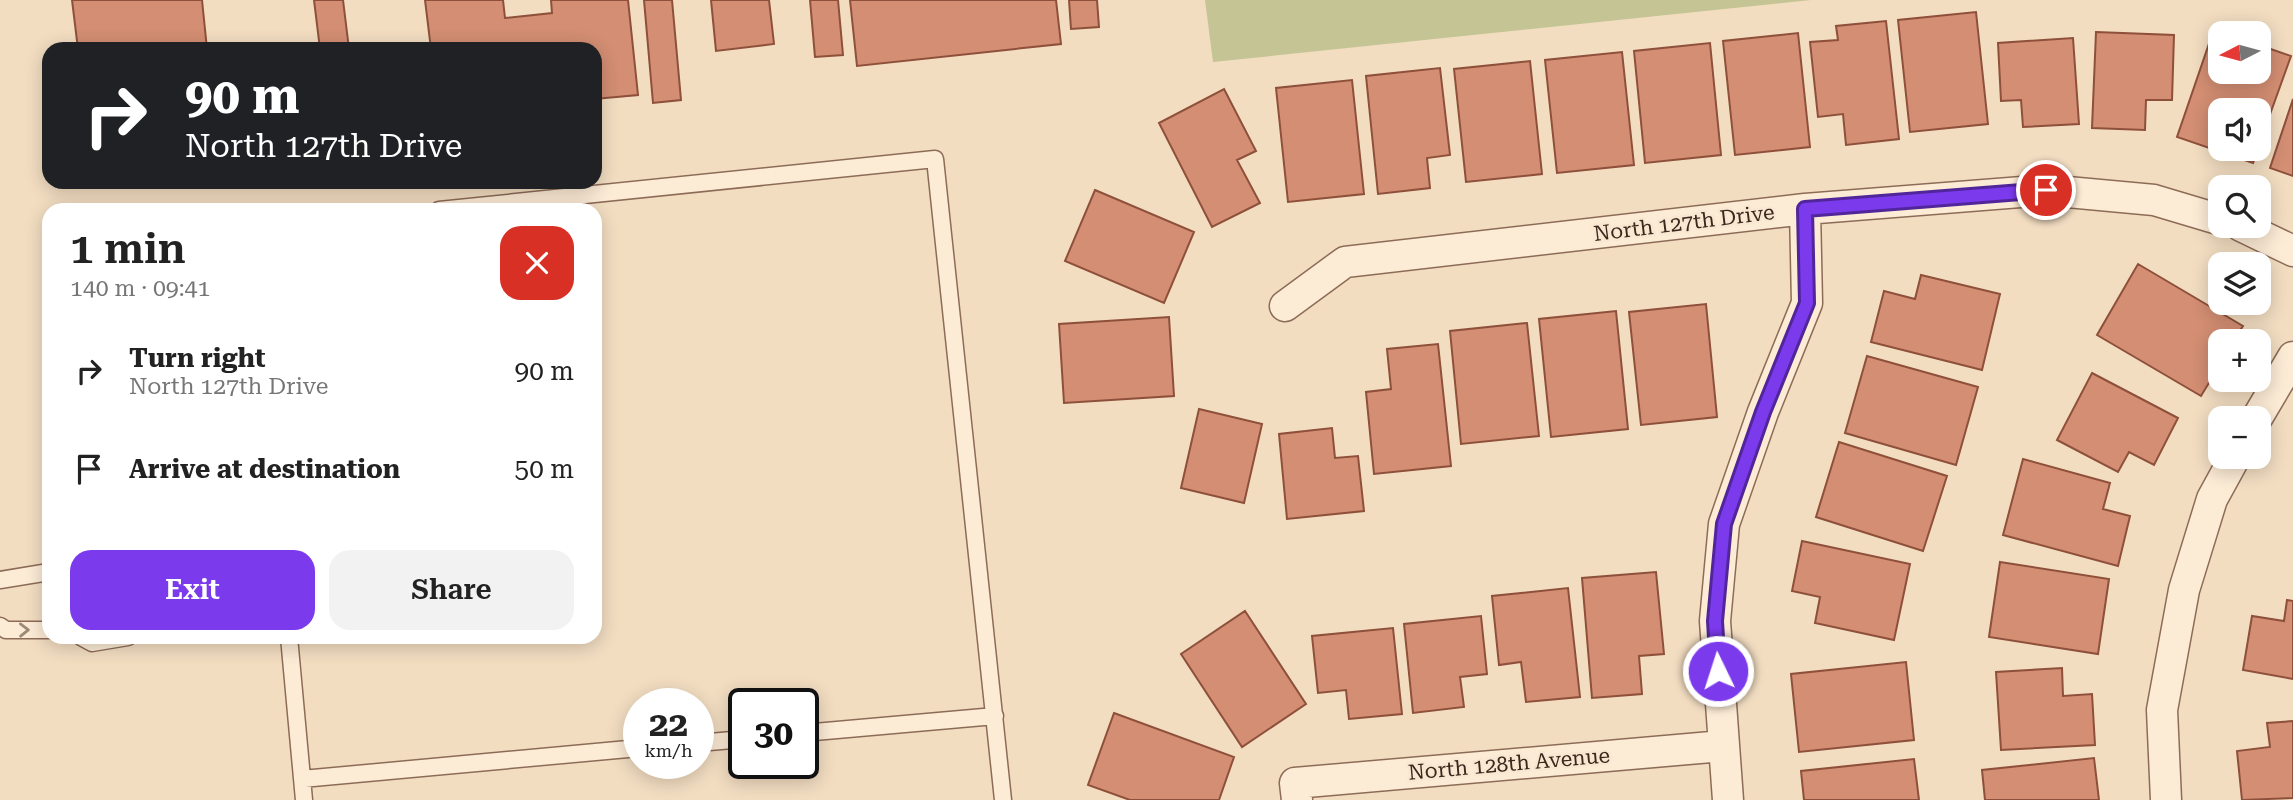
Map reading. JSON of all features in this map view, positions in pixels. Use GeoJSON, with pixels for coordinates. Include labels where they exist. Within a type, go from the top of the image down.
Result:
{"type":"FeatureCollection","features":[{"type":"Feature","properties":{"kind":"street","name":"North 127th Drive"},"geometry":{"type":"LineString","coordinates":[[1285,306],[1345,262],[1805,209],[2046,190],[2154,200],[2208,216]]}},
{"type":"Feature","properties":{"kind":"street"},"geometry":{"type":"LineString","coordinates":[[1728,800],[1715,621],[1724,524],[1763,412],[1807,303],[1805,209]]}},
{"type":"Feature","properties":{"kind":"street"},"geometry":{"type":"LineString","coordinates":[[2266,238],[2293,251]]}},
{"type":"Feature","properties":{"kind":"street"},"geometry":{"type":"LineString","coordinates":[[2264,406],[2293,357]]}},
{"type":"Feature","properties":{"kind":"street"},"geometry":{"type":"LineString","coordinates":[[2166,800],[2162,710],[2184,590],[2212,499],[2228,469]]}},
{"type":"Feature","properties":{"kind":"street","name":"North 128th Avenue"},"geometry":{"type":"LineString","coordinates":[[1296,791],[1723,746]]}},
{"type":"Feature","properties":{"kind":"lane"},"geometry":{"type":"LineString","coordinates":[[507,203],[935,159],[1003,800]]}},
{"type":"Feature","properties":{"kind":"lane"},"geometry":{"type":"LineString","coordinates":[[0,580],[42,573]]}},
{"type":"Feature","properties":{"kind":"lane"},"geometry":{"type":"LineString","coordinates":[[0,626],[6,630],[42,630]]}},
{"type":"Feature","properties":{"kind":"lane"},"geometry":{"type":"LineString","coordinates":[[290,644],[304,800]]}},
{"type":"Feature","properties":{"kind":"lane"},"geometry":{"type":"LineString","coordinates":[[819,732],[995,716]]}},
{"type":"Feature","properties":{"kind":"lane"},"geometry":{"type":"LineString","coordinates":[[302,779],[623,749]]}},
{"type":"Feature","properties":{"kind":"shaded area"},"geometry":{"type":"Polygon","coordinates":[[[1205,0],[1811,0],[1213,62],[1205,0]]]}},
{"type":"Feature","properties":{"kind":"building"},"geometry":{"type":"Polygon","coordinates":[[[72,0],[202,0],[206,42],[77,42],[72,0]]]}},
{"type":"Feature","properties":{"kind":"building"},"geometry":{"type":"Polygon","coordinates":[[[314,0],[343,0],[348,42],[319,42],[314,0]]]}},
{"type":"Feature","properties":{"kind":"building"},"geometry":{"type":"Polygon","coordinates":[[[425,0],[503,0],[505,18],[552,13],[551,0],[628,0],[638,95],[602,98],[602,42],[430,42],[425,0]]]}},
{"type":"Feature","properties":{"kind":"building"},"geometry":{"type":"Polygon","coordinates":[[[644,0],[672,0],[681,100],[653,103],[644,0]]]}},
{"type":"Feature","properties":{"kind":"building"},"geometry":{"type":"Polygon","coordinates":[[[711,0],[769,0],[774,44],[716,51],[711,0]]]}},
{"type":"Feature","properties":{"kind":"building"},"geometry":{"type":"Polygon","coordinates":[[[810,0],[838,0],[843,55],[815,57],[810,0]]]}},
{"type":"Feature","properties":{"kind":"building"},"geometry":{"type":"Polygon","coordinates":[[[850,0],[1056,0],[1061,44],[857,66],[850,0]]]}},
{"type":"Feature","properties":{"kind":"building"},"geometry":{"type":"Polygon","coordinates":[[[1069,0],[1097,0],[1099,27],[1071,29],[1069,0]]]}},
{"type":"Feature","properties":{"kind":"building"},"geometry":{"type":"Polygon","coordinates":[[[1976,12],[1988,124],[1910,132],[1898,20],[1976,12]]]}},
{"type":"Feature","properties":{"kind":"building"},"geometry":{"type":"Polygon","coordinates":[[[1886,21],[1899,139],[1846,145],[1843,114],[1818,117],[1810,42],[1838,40],[1836,26],[1886,21]]]}},
{"type":"Feature","properties":{"kind":"building"},"geometry":{"type":"Polygon","coordinates":[[[2096,32],[2174,35],[2172,100],[2146,100],[2145,130],[2092,128],[2096,32]]]}},
{"type":"Feature","properties":{"kind":"building"},"geometry":{"type":"Polygon","coordinates":[[[1798,33],[1810,147],[1735,155],[1723,41],[1798,33]]]}},
{"type":"Feature","properties":{"kind":"building"},"geometry":{"type":"Polygon","coordinates":[[[2073,38],[2079,124],[2023,127],[2021,100],[2001,101],[1998,43],[2073,38]]]}},
{"type":"Feature","properties":{"kind":"building"},"geometry":{"type":"Polygon","coordinates":[[[1710,43],[1721,155],[1645,163],[1634,51],[1710,43]]]}},
{"type":"Feature","properties":{"kind":"building"},"geometry":{"type":"Polygon","coordinates":[[[2208,47],[2208,84],[2272,84],[2272,49],[2291,56],[2271,112],[2271,98],[2208,98],[2208,148],[2177,137],[2208,47]]]}},
{"type":"Feature","properties":{"kind":"building"},"geometry":{"type":"Polygon","coordinates":[[[1622,52],[1634,165],[1557,173],[1545,60],[1622,52]]]}},
{"type":"Feature","properties":{"kind":"building"},"geometry":{"type":"Polygon","coordinates":[[[1530,61],[1542,174],[1466,182],[1454,69],[1530,61]]]}},
{"type":"Feature","properties":{"kind":"building"},"geometry":{"type":"Polygon","coordinates":[[[1440,68],[1450,155],[1427,158],[1430,188],[1378,194],[1366,76],[1440,68]]]}},
{"type":"Feature","properties":{"kind":"building"},"geometry":{"type":"Polygon","coordinates":[[[1352,80],[1364,194],[1288,202],[1276,88],[1352,80]]]}},
{"type":"Feature","properties":{"kind":"building"},"geometry":{"type":"Polygon","coordinates":[[[1224,89],[1256,151],[1237,160],[1260,203],[1212,227],[1159,123],[1224,89]]]}},
{"type":"Feature","properties":{"kind":"building"},"geometry":{"type":"Polygon","coordinates":[[[2293,99],[2293,176],[2270,168],[2293,99]]]}},
{"type":"Feature","properties":{"kind":"building"},"geometry":{"type":"Polygon","coordinates":[[[1095,190],[1194,232],[1164,303],[1065,261],[1095,190]]]}},
{"type":"Feature","properties":{"kind":"building"},"geometry":{"type":"Polygon","coordinates":[[[2138,264],[2208,305],[2208,315],[2224,315],[2243,326],[2241,329],[2208,329],[2208,384],[2201,396],[2097,335],[2138,264]]]}},
{"type":"Feature","properties":{"kind":"building"},"geometry":{"type":"Polygon","coordinates":[[[1921,275],[2000,294],[1982,370],[1871,342],[1884,291],[1915,299],[1921,275]]]}},
{"type":"Feature","properties":{"kind":"building"},"geometry":{"type":"Polygon","coordinates":[[[1706,304],[1717,417],[1641,425],[1629,312],[1706,304]]]}},
{"type":"Feature","properties":{"kind":"building"},"geometry":{"type":"Polygon","coordinates":[[[1616,311],[1628,429],[1551,437],[1539,319],[1616,311]]]}},
{"type":"Feature","properties":{"kind":"building"},"geometry":{"type":"Polygon","coordinates":[[[1169,317],[1174,396],[1064,403],[1059,324],[1169,317]]]}},
{"type":"Feature","properties":{"kind":"building"},"geometry":{"type":"Polygon","coordinates":[[[1527,323],[1539,436],[1461,444],[1450,331],[1527,323]]]}},
{"type":"Feature","properties":{"kind":"building"},"geometry":{"type":"Polygon","coordinates":[[[1438,344],[1451,466],[1374,474],[1366,392],[1391,389],[1387,349],[1438,344]]]}},
{"type":"Feature","properties":{"kind":"building"},"geometry":{"type":"Polygon","coordinates":[[[1867,356],[1978,387],[1956,465],[1845,433],[1867,356]]]}},
{"type":"Feature","properties":{"kind":"building"},"geometry":{"type":"Polygon","coordinates":[[[2092,373],[2178,418],[2154,465],[2129,452],[2118,472],[2057,440],[2092,373]]]}},
{"type":"Feature","properties":{"kind":"building"},"geometry":{"type":"Polygon","coordinates":[[[1199,409],[1262,424],[1244,503],[1181,488],[1199,409]]]}},
{"type":"Feature","properties":{"kind":"building"},"geometry":{"type":"Polygon","coordinates":[[[1332,428],[1335,458],[1358,456],[1364,511],[1287,519],[1279,434],[1332,428]]]}},
{"type":"Feature","properties":{"kind":"building"},"geometry":{"type":"Polygon","coordinates":[[[1839,442],[1947,476],[1923,551],[1816,517],[1839,442]]]}},
{"type":"Feature","properties":{"kind":"building"},"geometry":{"type":"Polygon","coordinates":[[[2023,459],[2110,483],[2103,509],[2130,516],[2118,566],[2003,535],[2023,459]]]}},
{"type":"Feature","properties":{"kind":"building"},"geometry":{"type":"Polygon","coordinates":[[[1802,541],[1910,564],[1894,640],[1815,623],[1820,597],[1792,591],[1802,541]]]}},
{"type":"Feature","properties":{"kind":"building"},"geometry":{"type":"Polygon","coordinates":[[[2000,562],[2109,579],[2098,654],[1989,637],[2000,562]]]}},
{"type":"Feature","properties":{"kind":"building"},"geometry":{"type":"Polygon","coordinates":[[[1656,572],[1664,654],[1639,656],[1642,694],[1592,698],[1582,578],[1656,572]]]}},
{"type":"Feature","properties":{"kind":"building"},"geometry":{"type":"Polygon","coordinates":[[[1568,588],[1580,697],[1526,702],[1521,662],[1499,665],[1492,596],[1568,588]]]}},
{"type":"Feature","properties":{"kind":"building"},"geometry":{"type":"Polygon","coordinates":[[[2287,600],[2293,601],[2293,679],[2243,670],[2252,616],[2284,621],[2287,600]]]}},
{"type":"Feature","properties":{"kind":"building"},"geometry":{"type":"Polygon","coordinates":[[[1245,611],[1306,704],[1242,747],[1181,654],[1245,611]]]}},
{"type":"Feature","properties":{"kind":"building"},"geometry":{"type":"Polygon","coordinates":[[[1481,616],[1487,674],[1460,677],[1464,707],[1413,713],[1404,624],[1481,616]]]}},
{"type":"Feature","properties":{"kind":"building"},"geometry":{"type":"Polygon","coordinates":[[[1393,628],[1402,714],[1349,719],[1346,690],[1318,693],[1312,636],[1393,628]]]}},
{"type":"Feature","properties":{"kind":"building"},"geometry":{"type":"Polygon","coordinates":[[[1906,662],[1914,740],[1799,752],[1791,674],[1906,662]]]}},
{"type":"Feature","properties":{"kind":"building"},"geometry":{"type":"Polygon","coordinates":[[[2062,668],[2063,696],[2092,694],[2095,745],[2001,750],[1996,672],[2062,668]]]}},
{"type":"Feature","properties":{"kind":"building"},"geometry":{"type":"Polygon","coordinates":[[[1114,713],[1234,757],[1219,800],[1130,800],[1088,785],[1114,713]]]}},
{"type":"Feature","properties":{"kind":"building"},"geometry":{"type":"Polygon","coordinates":[[[2293,721],[2293,798],[2242,800],[2237,751],[2270,747],[2267,723],[2293,721]]]}},
{"type":"Feature","properties":{"kind":"building"},"geometry":{"type":"Polygon","coordinates":[[[2094,758],[2099,800],[1985,800],[1982,770],[2094,758]]]}},
{"type":"Feature","properties":{"kind":"building"},"geometry":{"type":"Polygon","coordinates":[[[1914,759],[1919,800],[1804,800],[1801,771],[1914,759]]]}},
{"type":"Feature","properties":{"kind":"route"},"geometry":{"type":"LineString","coordinates":[[1718,671],[1715,621],[1724,524],[1763,412],[1807,303],[1805,209],[2046,190]]}}]}
